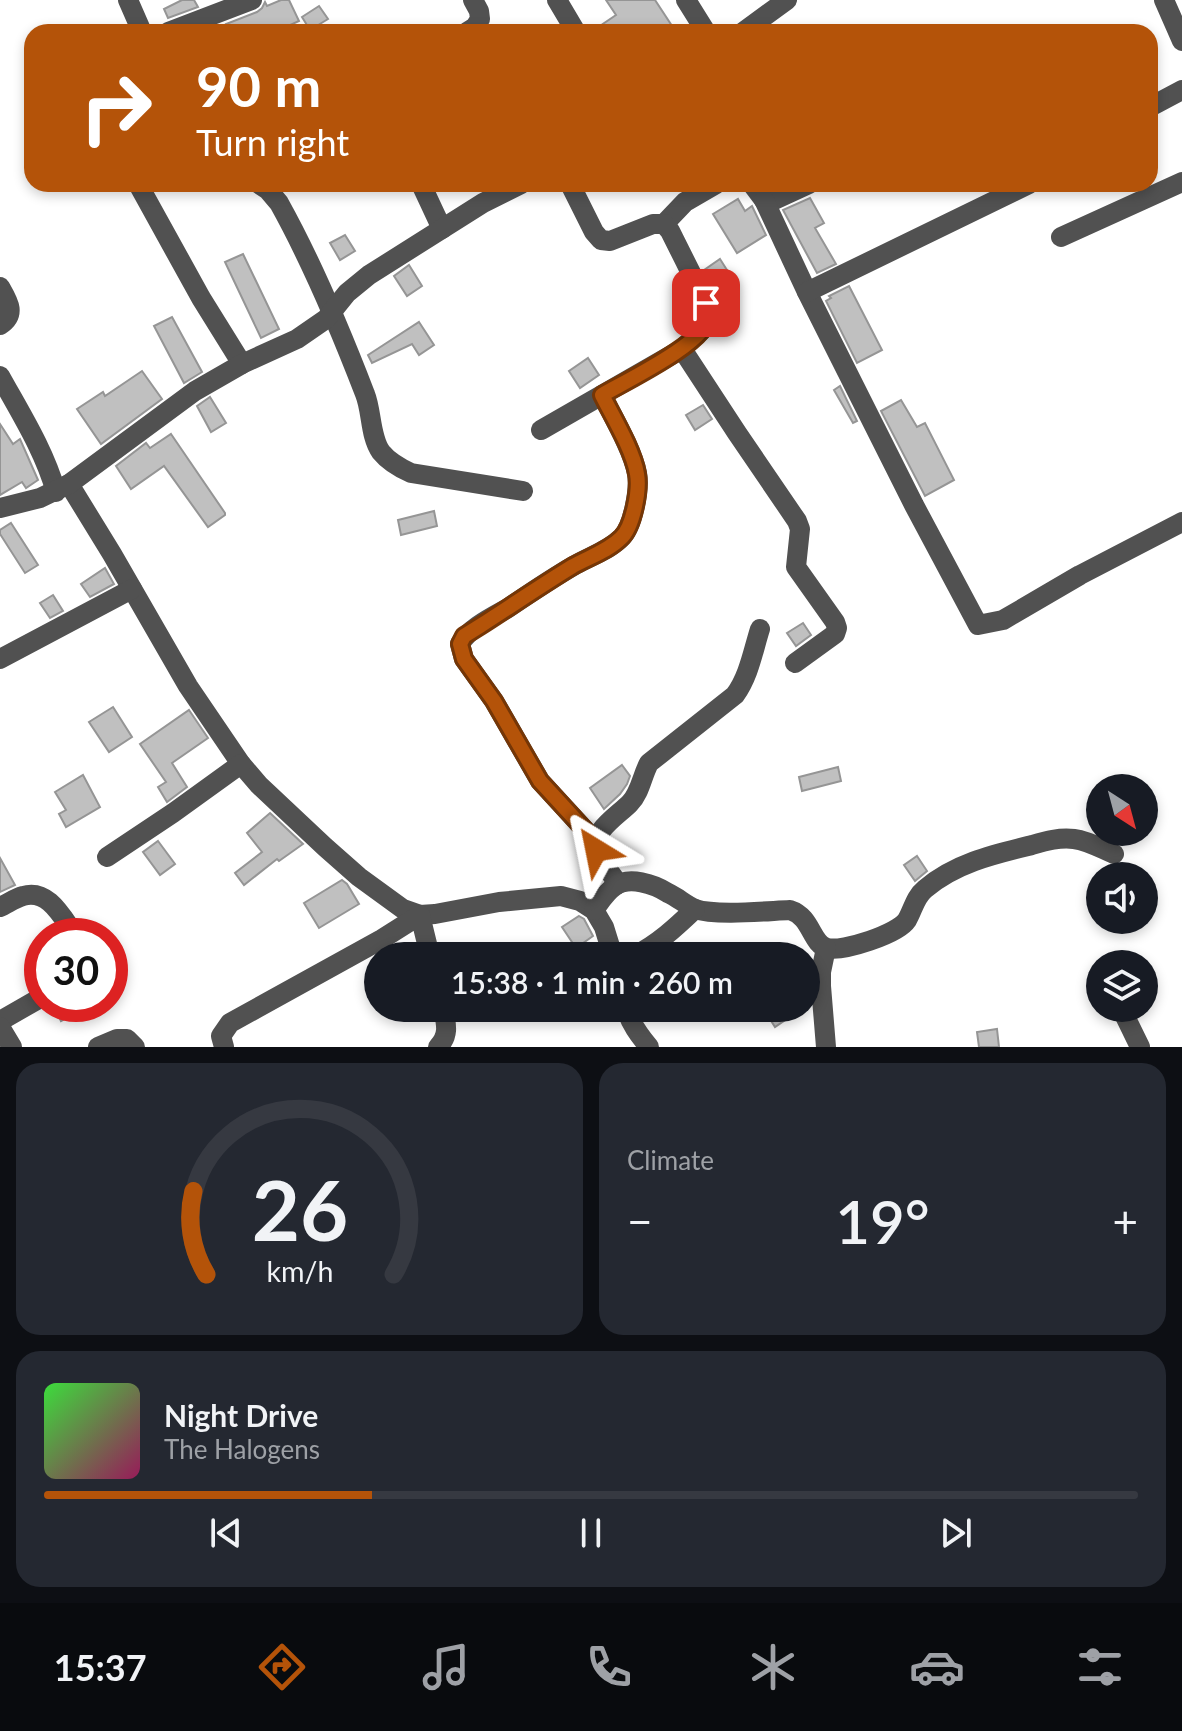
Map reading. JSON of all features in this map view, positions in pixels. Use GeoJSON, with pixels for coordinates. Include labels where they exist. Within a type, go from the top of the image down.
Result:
{"type":"FeatureCollection","features":[{"type":"Feature","properties":{"kind":"street"},"geometry":{"type":"LineString","coordinates":[[128,0],[138,24]]}},
{"type":"Feature","properties":{"kind":"street"},"geometry":{"type":"LineString","coordinates":[[189,24],[252,0]]}},
{"type":"Feature","properties":{"kind":"street"},"geometry":{"type":"LineString","coordinates":[[473,0],[479,11],[477,24]]}},
{"type":"Feature","properties":{"kind":"street"},"geometry":{"type":"LineString","coordinates":[[557,0],[571,24]]}},
{"type":"Feature","properties":{"kind":"street"},"geometry":{"type":"LineString","coordinates":[[686,0],[701,24]]}},
{"type":"Feature","properties":{"kind":"street"},"geometry":{"type":"LineString","coordinates":[[754,24],[787,0]]}},
{"type":"Feature","properties":{"kind":"street"},"geometry":{"type":"LineString","coordinates":[[1164,0],[1182,41]]}},
{"type":"Feature","properties":{"kind":"street"},"geometry":{"type":"LineString","coordinates":[[1158,103],[1182,90]]}},
{"type":"Feature","properties":{"kind":"street"},"geometry":{"type":"LineString","coordinates":[[1061,237],[1182,182]]}},
{"type":"Feature","properties":{"kind":"street"},"geometry":{"type":"LineString","coordinates":[[142,192],[201,298],[242,364]]}},
{"type":"Feature","properties":{"kind":"street"},"geometry":{"type":"LineString","coordinates":[[270,192],[279,203],[333,312],[370,407],[380,451],[398,468],[411,473],[523,491]]}},
{"type":"Feature","properties":{"kind":"street"},"geometry":{"type":"LineString","coordinates":[[425,192],[442,229]]}},
{"type":"Feature","properties":{"kind":"street"},"geometry":{"type":"LineString","coordinates":[[0,508],[63,488],[195,391],[318,326],[347,293],[369,275],[505,192]]}},
{"type":"Feature","properties":{"kind":"street"},"geometry":{"type":"LineString","coordinates":[[574,192],[594,232],[601,240],[610,241],[653,224],[664,224],[685,202],[702,192]]}},
{"type":"Feature","properties":{"kind":"street"},"geometry":{"type":"LineString","coordinates":[[758,192],[770,202],[792,192]]}},
{"type":"Feature","properties":{"kind":"street"},"geometry":{"type":"LineString","coordinates":[[758,192],[914,505],[978,625],[1003,620],[1080,575],[1182,522]]}},
{"type":"Feature","properties":{"kind":"street"},"geometry":{"type":"LineString","coordinates":[[807,292],[1013,192]]}},
{"type":"Feature","properties":{"kind":"street"},"geometry":{"type":"LineString","coordinates":[[541,430],[682,349],[704,328],[709,316],[706,303],[664,224]]}},
{"type":"Feature","properties":{"kind":"street"},"geometry":{"type":"LineString","coordinates":[[0,287],[10,306],[10,315],[0,325]]}},
{"type":"Feature","properties":{"kind":"street"},"geometry":{"type":"LineString","coordinates":[[682,349],[797,521],[800,529],[796,567],[835,622],[835,634],[795,663]]}},
{"type":"Feature","properties":{"kind":"street"},"geometry":{"type":"LineString","coordinates":[[0,376],[63,488],[132,589],[188,686],[241,764],[270,796],[359,877],[403,909],[420,915],[435,914],[499,902],[561,896],[580,901],[594,910],[609,942]]}},
{"type":"Feature","properties":{"kind":"street"},"geometry":{"type":"LineString","coordinates":[[602,395],[633,459],[637,474],[638,487],[629,527],[611,546],[575,565],[464,636],[460,644],[464,659],[494,701],[540,781],[595,841],[596,850],[618,884]]}},
{"type":"Feature","properties":{"kind":"street"},"geometry":{"type":"LineString","coordinates":[[0,659],[132,589]]}},
{"type":"Feature","properties":{"kind":"street"},"geometry":{"type":"LineString","coordinates":[[595,841],[602,829],[632,801],[649,763],[735,695],[743,685],[760,629]]}},
{"type":"Feature","properties":{"kind":"street"},"geometry":{"type":"LineString","coordinates":[[107,857],[241,764]]}},
{"type":"Feature","properties":{"kind":"street"},"geometry":{"type":"LineString","coordinates":[[594,910],[618,884],[630,881],[649,884],[695,909],[715,912],[790,910],[805,919],[818,943],[826,948],[868,941],[902,927],[925,889],[946,874],[989,855],[1058,839],[1086,841],[1114,854]]}},
{"type":"Feature","properties":{"kind":"street"},"geometry":{"type":"LineString","coordinates":[[0,907],[22,896],[37,894],[48,900],[62,918]]}},
{"type":"Feature","properties":{"kind":"street"},"geometry":{"type":"LineString","coordinates":[[658,942],[695,909]]}},
{"type":"Feature","properties":{"kind":"street"},"geometry":{"type":"LineString","coordinates":[[420,915],[427,942]]}},
{"type":"Feature","properties":{"kind":"street"},"geometry":{"type":"LineString","coordinates":[[224,1047],[221,1036],[230,1023],[420,915]]}},
{"type":"Feature","properties":{"kind":"street"},"geometry":{"type":"LineString","coordinates":[[826,948],[821,972],[826,1047]]}},
{"type":"Feature","properties":{"kind":"street"},"geometry":{"type":"LineString","coordinates":[[12,1047],[0,1024],[24,1009]]}},
{"type":"Feature","properties":{"kind":"street"},"geometry":{"type":"LineString","coordinates":[[438,1047],[445,1041],[446,1022]]}},
{"type":"Feature","properties":{"kind":"street"},"geometry":{"type":"LineString","coordinates":[[632,1022],[649,1047]]}},
{"type":"Feature","properties":{"kind":"street"},"geometry":{"type":"LineString","coordinates":[[1128,1022],[1140,1047]]}},
{"type":"Feature","properties":{"kind":"street"},"geometry":{"type":"LineString","coordinates":[[98,1047],[117,1039],[127,1039],[135,1047]]}},
{"type":"Feature","properties":{"kind":"building"},"geometry":{"type":"Polygon","coordinates":[[[182,0],[194,0],[198,7],[168,18],[164,9],[182,0]]]}},
{"type":"Feature","properties":{"kind":"building"},"geometry":{"type":"Polygon","coordinates":[[[289,0],[299,21],[292,24],[226,24],[257,12],[265,2],[267,6],[289,0]]]}},
{"type":"Feature","properties":{"kind":"building"},"geometry":{"type":"Polygon","coordinates":[[[606,0],[655,0],[671,24],[603,24],[616,15],[606,0]]]}},
{"type":"Feature","properties":{"kind":"building"},"geometry":{"type":"Polygon","coordinates":[[[319,6],[328,19],[320,24],[306,24],[302,17],[319,6]]]}},
{"type":"Feature","properties":{"kind":"building"},"geometry":{"type":"Polygon","coordinates":[[[810,198],[824,223],[815,228],[836,264],[817,273],[783,210],[810,198]]]}},
{"type":"Feature","properties":{"kind":"building"},"geometry":{"type":"Polygon","coordinates":[[[738,199],[745,211],[752,206],[766,235],[737,253],[713,214],[738,199]]]}},
{"type":"Feature","properties":{"kind":"building"},"geometry":{"type":"Polygon","coordinates":[[[345,235],[355,251],[340,260],[330,243],[345,235]]]}},
{"type":"Feature","properties":{"kind":"building"},"geometry":{"type":"Polygon","coordinates":[[[243,254],[279,329],[261,338],[225,262],[243,254]]]}},
{"type":"Feature","properties":{"kind":"building"},"geometry":{"type":"Polygon","coordinates":[[[720,259],[732,278],[714,289],[704,270],[720,259]]]}},
{"type":"Feature","properties":{"kind":"building"},"geometry":{"type":"Polygon","coordinates":[[[409,265],[422,286],[407,296],[394,276],[409,265]]]}},
{"type":"Feature","properties":{"kind":"building"},"geometry":{"type":"Polygon","coordinates":[[[849,286],[882,350],[857,363],[826,301],[831,298],[829,296],[849,286]]]}},
{"type":"Feature","properties":{"kind":"building"},"geometry":{"type":"Polygon","coordinates":[[[172,317],[202,372],[184,383],[154,326],[172,317]]]}},
{"type":"Feature","properties":{"kind":"building"},"geometry":{"type":"Polygon","coordinates":[[[419,322],[434,345],[419,355],[412,344],[372,363],[368,355],[419,322]]]}},
{"type":"Feature","properties":{"kind":"building"},"geometry":{"type":"Polygon","coordinates":[[[588,358],[599,375],[580,388],[569,371],[588,358]]]}},
{"type":"Feature","properties":{"kind":"building"},"geometry":{"type":"Polygon","coordinates":[[[142,371],[162,399],[101,444],[77,409],[103,392],[105,396],[142,371]]]}},
{"type":"Feature","properties":{"kind":"building"},"geometry":{"type":"Polygon","coordinates":[[[840,386],[857,421],[853,423],[834,390],[840,386]]]}},
{"type":"Feature","properties":{"kind":"building"},"geometry":{"type":"Polygon","coordinates":[[[210,397],[226,423],[211,432],[197,406],[210,397]]]}},
{"type":"Feature","properties":{"kind":"building"},"geometry":{"type":"Polygon","coordinates":[[[901,400],[917,427],[925,423],[954,480],[925,496],[881,411],[901,400]]]}},
{"type":"Feature","properties":{"kind":"building"},"geometry":{"type":"Polygon","coordinates":[[[703,405],[712,419],[695,430],[686,415],[703,405]]]}},
{"type":"Feature","properties":{"kind":"building"},"geometry":{"type":"Polygon","coordinates":[[[0,424],[13,444],[20,439],[38,480],[26,488],[22,482],[0,495],[0,424]]]}},
{"type":"Feature","properties":{"kind":"building"},"geometry":{"type":"Polygon","coordinates":[[[171,434],[225,513],[208,527],[164,466],[131,489],[116,466],[146,443],[150,448],[171,434]]]}},
{"type":"Feature","properties":{"kind":"building"},"geometry":{"type":"Polygon","coordinates":[[[434,511],[437,526],[401,535],[398,520],[434,511]]]}},
{"type":"Feature","properties":{"kind":"building"},"geometry":{"type":"Polygon","coordinates":[[[11,523],[38,565],[25,573],[0,534],[0,530],[11,523]]]}},
{"type":"Feature","properties":{"kind":"building"},"geometry":{"type":"Polygon","coordinates":[[[105,568],[114,584],[90,597],[81,584],[105,568]]]}},
{"type":"Feature","properties":{"kind":"building"},"geometry":{"type":"Polygon","coordinates":[[[53,595],[63,611],[50,618],[40,603],[53,595]]]}},
{"type":"Feature","properties":{"kind":"building"},"geometry":{"type":"Polygon","coordinates":[[[803,623],[811,635],[796,646],[787,633],[803,623]]]}},
{"type":"Feature","properties":{"kind":"building"},"geometry":{"type":"Polygon","coordinates":[[[113,707],[132,737],[109,752],[89,722],[113,707]]]}},
{"type":"Feature","properties":{"kind":"building"},"geometry":{"type":"Polygon","coordinates":[[[189,710],[208,738],[172,763],[187,787],[167,802],[158,787],[166,782],[140,744],[189,710]]]}},
{"type":"Feature","properties":{"kind":"building"},"geometry":{"type":"Polygon","coordinates":[[[622,765],[630,776],[627,784],[604,809],[590,788],[622,765]]]}},
{"type":"Feature","properties":{"kind":"building"},"geometry":{"type":"Polygon","coordinates":[[[838,767],[841,781],[802,791],[799,777],[838,767]]]}},
{"type":"Feature","properties":{"kind":"building"},"geometry":{"type":"Polygon","coordinates":[[[83,775],[100,807],[66,827],[59,814],[66,810],[55,792],[83,775]]]}},
{"type":"Feature","properties":{"kind":"building"},"geometry":{"type":"Polygon","coordinates":[[[270,813],[303,844],[279,861],[277,859],[244,885],[235,873],[262,852],[247,833],[270,813]]]}},
{"type":"Feature","properties":{"kind":"building"},"geometry":{"type":"Polygon","coordinates":[[[158,841],[175,864],[160,875],[143,852],[158,841]]]}},
{"type":"Feature","properties":{"kind":"building"},"geometry":{"type":"Polygon","coordinates":[[[917,856],[927,871],[915,881],[904,865],[917,856]]]}},
{"type":"Feature","properties":{"kind":"building"},"geometry":{"type":"Polygon","coordinates":[[[0,858],[15,885],[0,892],[0,858]]]}},
{"type":"Feature","properties":{"kind":"building"},"geometry":{"type":"Polygon","coordinates":[[[342,880],[359,904],[319,928],[304,903],[342,880]]]}},
{"type":"Feature","properties":{"kind":"building"},"geometry":{"type":"Polygon","coordinates":[[[579,916],[593,936],[584,942],[572,942],[562,927],[579,916]]]}},
{"type":"Feature","properties":{"kind":"building"},"geometry":{"type":"Polygon","coordinates":[[[997,1029],[999,1047],[979,1047],[977,1032],[997,1029]]]}},
{"type":"Feature","properties":{"kind":"route"},"geometry":{"type":"LineString","coordinates":[[596,850],[595,841],[540,781],[494,701],[464,659],[460,644],[464,636],[622,537],[629,527],[638,487],[637,474],[633,459],[602,395],[694,339],[709,316],[706,303]]}}]}
